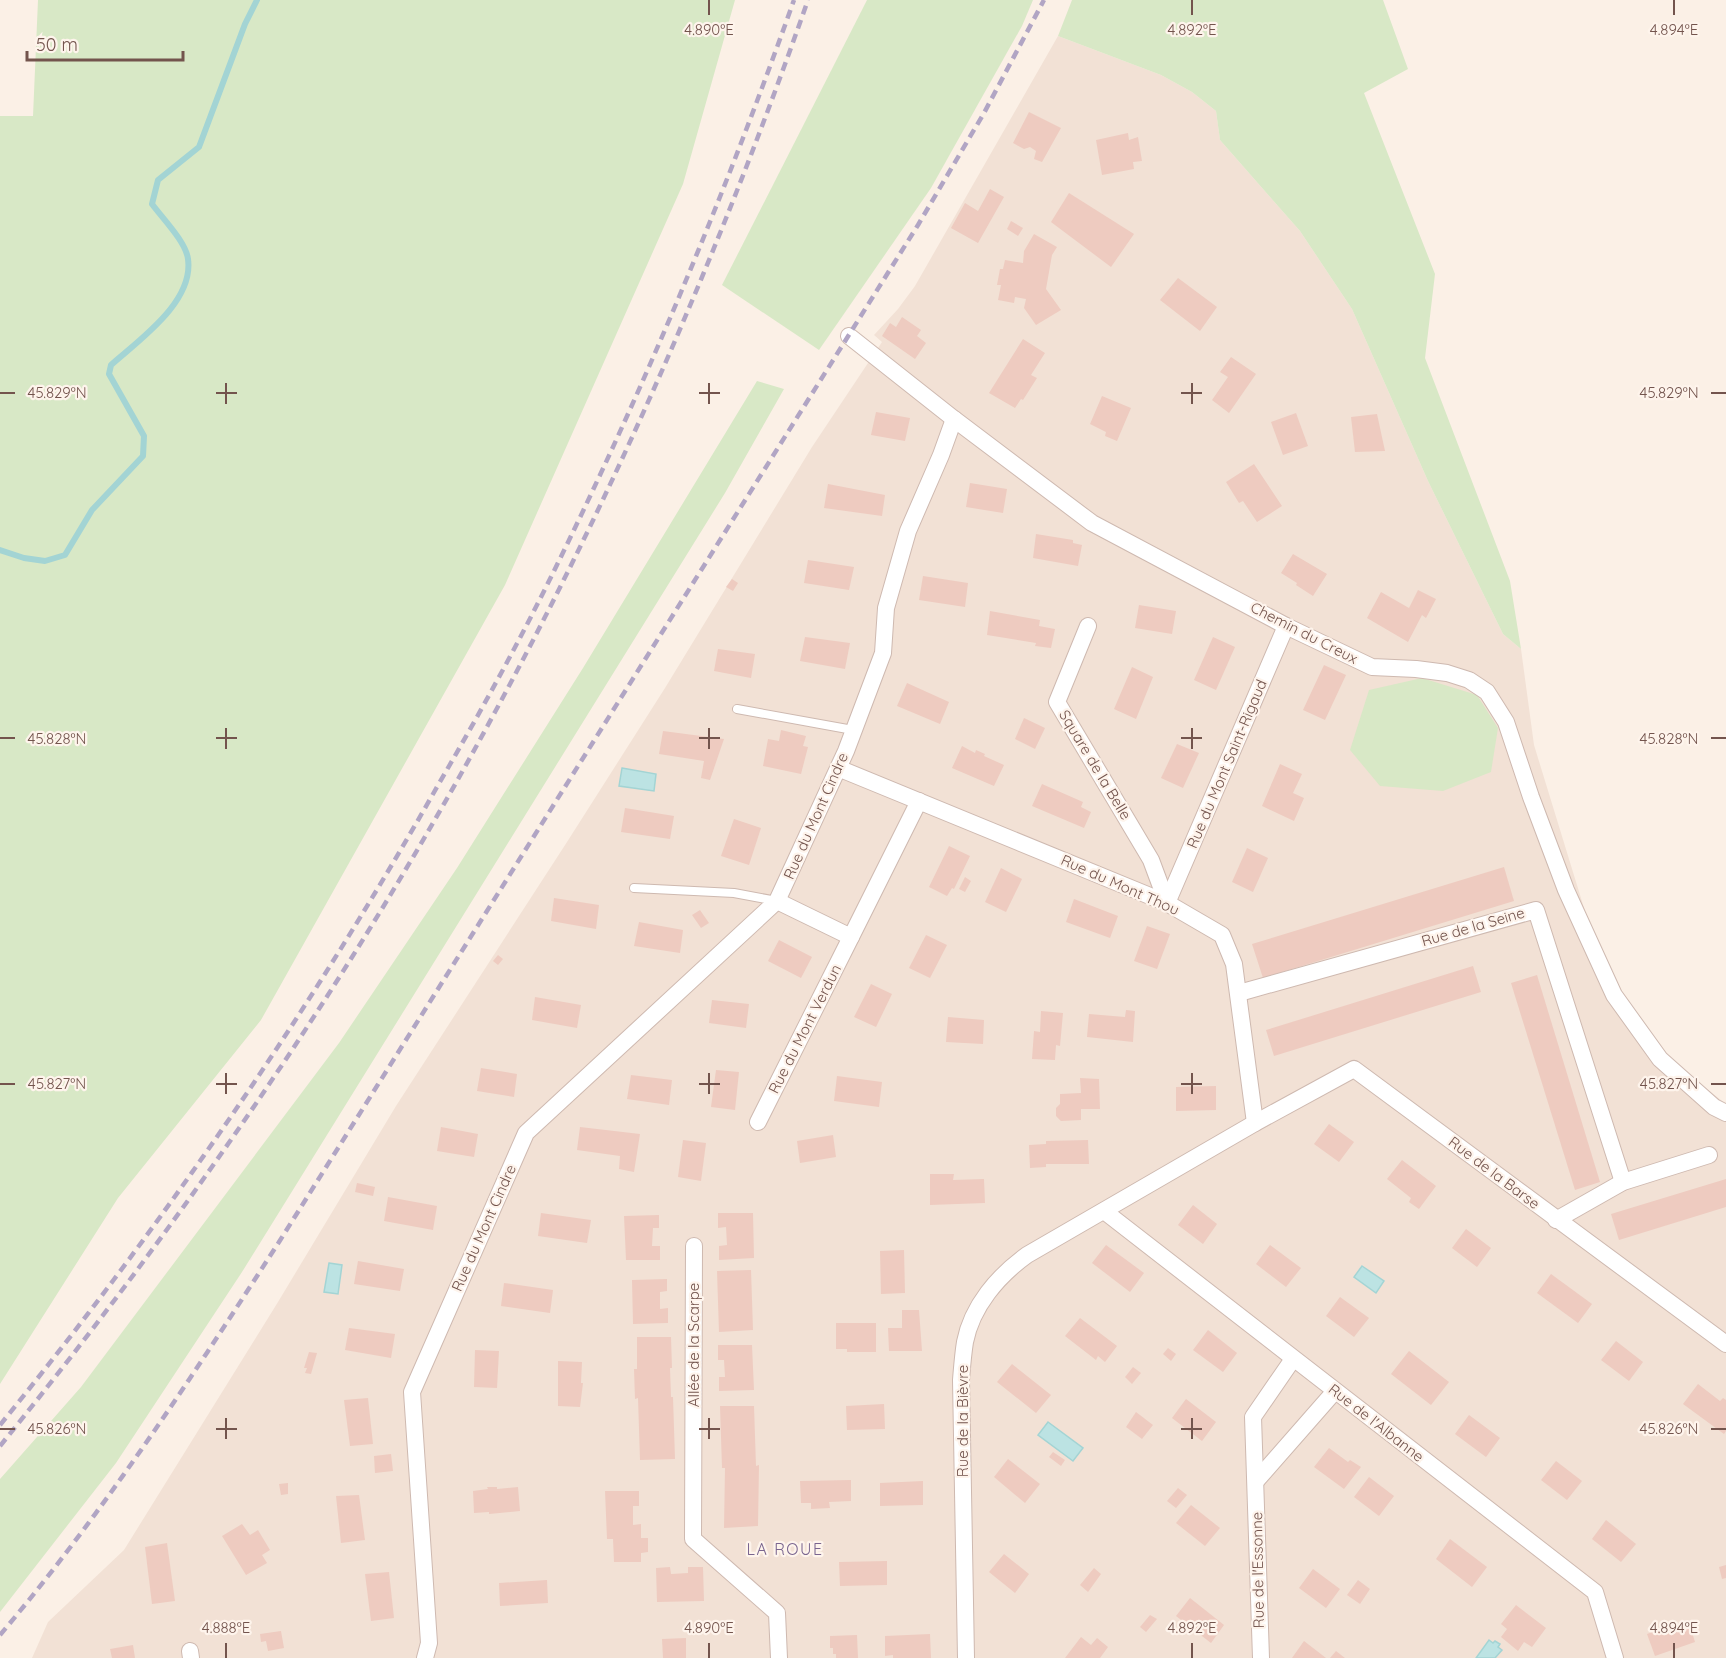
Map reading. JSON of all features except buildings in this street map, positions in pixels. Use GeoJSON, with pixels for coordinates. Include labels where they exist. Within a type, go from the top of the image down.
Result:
{"type":"FeatureCollection","features":[{"type":"Feature","properties":{"kind":"street","name":"Chemin du Creux"},"geometry":{"type":"LineString","coordinates":[[849,336],[1092,523],[1286,626],[1372,667],[1447,673],[1469,680],[1487,692],[1506,722],[1566,890],[1614,995],[1660,1059],[1713,1107],[1726,1113]]}},
{"type":"Feature","properties":{"kind":"street","name":"Rue du Mont Cindre"},"geometry":{"type":"LineString","coordinates":[[425,1658],[429,1643],[411,1392],[526,1132],[777,901],[838,768],[883,653],[886,608],[908,531],[954,419]]}},
{"type":"Feature","properties":{"kind":"street","name":"Square de la Belle"},"geometry":{"type":"LineString","coordinates":[[1088,626],[1057,702],[1151,860],[1167,903]]}},
{"type":"Feature","properties":{"kind":"street","name":"Rue du Mont Saint-Rigaud"},"geometry":{"type":"LineString","coordinates":[[1167,903],[1286,626]]}},
{"type":"Feature","properties":{"kind":"street","name":"Rue du Mont Thou"},"geometry":{"type":"LineString","coordinates":[[838,768],[1167,903],[1221,935],[1234,964],[1255,1123]]}},
{"type":"Feature","properties":{"kind":"street","name":"Rue du Mont Verdun"},"geometry":{"type":"LineString","coordinates":[[758,1122],[920,801]]}},
{"type":"Feature","properties":{"kind":"street"},"geometry":{"type":"LineString","coordinates":[[777,901],[851,937]]}},
{"type":"Feature","properties":{"kind":"street","name":"Rue de la Seine"},"geometry":{"type":"LineString","coordinates":[[1239,993],[1536,910],[1623,1182]]}},
{"type":"Feature","properties":{"kind":"street","name":"Rue de la Barse"},"geometry":{"type":"LineString","coordinates":[[1255,1123],[1354,1069],[1726,1344]]}},
{"type":"Feature","properties":{"kind":"street","name":"Rue de la Bièvre"},"geometry":{"type":"LineString","coordinates":[[966,1658],[961,1380],[965,1341],[975,1314],[990,1289],[1006,1270],[1027,1255],[1255,1123]]}},
{"type":"Feature","properties":{"kind":"street"},"geometry":{"type":"LineString","coordinates":[[1556,1220],[1623,1182],[1709,1155]]}},
{"type":"Feature","properties":{"kind":"street","name":"Rue de l'Albanne"},"geometry":{"type":"LineString","coordinates":[[1104,1210],[1595,1592],[1615,1658]]}},
{"type":"Feature","properties":{"kind":"street","name":"Allée de la Scarpe"},"geometry":{"type":"LineString","coordinates":[[694,1246],[693,1539],[777,1613],[779,1658]]}},
{"type":"Feature","properties":{"kind":"street","name":"Rue de l'Essonne"},"geometry":{"type":"LineString","coordinates":[[1261,1658],[1253,1417],[1293,1359]]}},
{"type":"Feature","properties":{"kind":"street"},"geometry":{"type":"LineString","coordinates":[[1256,1481],[1335,1391]]}},
{"type":"Feature","properties":{"kind":"lane","name":"Rue du Mont Cindre"},"geometry":{"type":"LineString","coordinates":[[737,709],[853,730]]}},
{"type":"Feature","properties":{"kind":"lane"},"geometry":{"type":"LineString","coordinates":[[634,888],[734,893],[777,901]]}},
{"type":"Feature","properties":{"kind":"shaded area"},"geometry":{"type":"Polygon","coordinates":[[[1058,36],[1161,75],[1192,92],[1216,111],[1220,140],[1300,231],[1352,309],[1428,481],[1503,634],[1521,649],[1534,745],[1592,934],[1626,1000],[1675,1064],[1726,1104],[1726,1658],[32,1658],[48,1622],[124,1550],[396,1106],[665,688],[812,447],[882,342],[874,335],[915,286],[1058,36]]]}},
{"type":"Feature","properties":{"kind":"green space"},"geometry":{"type":"Polygon","coordinates":[[[38,0],[735,0],[683,184],[505,585],[261,1020],[118,1198],[0,1384],[0,116],[33,116],[38,0]]]}},
{"type":"Feature","properties":{"kind":"green space"},"geometry":{"type":"Polygon","coordinates":[[[867,0],[1033,0],[1022,26],[931,188],[819,350],[722,285],[867,0]]]}},
{"type":"Feature","properties":{"kind":"green space"},"geometry":{"type":"Polygon","coordinates":[[[1072,0],[1383,0],[1408,69],[1364,93],[1435,274],[1425,358],[1510,581],[1521,649],[1503,634],[1428,481],[1352,309],[1300,231],[1220,140],[1216,111],[1192,92],[1161,75],[1058,36],[1072,0]]]}},
{"type":"Feature","properties":{"kind":"green space"},"geometry":{"type":"Polygon","coordinates":[[[757,381],[784,389],[725,493],[242,1272],[116,1463],[0,1612],[0,1479],[81,1387],[339,1043],[457,868],[583,668],[757,381]]]}},
{"type":"Feature","properties":{"kind":"green space"},"geometry":{"type":"Polygon","coordinates":[[[1422,678],[1477,695],[1498,728],[1491,772],[1443,791],[1380,786],[1350,750],[1369,690],[1422,678]]]}},
{"type":"Feature","properties":{"kind":"water"},"geometry":{"type":"Polygon","coordinates":[[[622,768],[656,774],[654,791],[619,786],[622,768]]]}},
{"type":"Feature","properties":{"kind":"water"},"geometry":{"type":"Polygon","coordinates":[[[329,1263],[342,1265],[338,1294],[324,1292],[329,1263]]]}},
{"type":"Feature","properties":{"kind":"water"},"geometry":{"type":"Polygon","coordinates":[[[1362,1266],[1384,1281],[1376,1293],[1354,1277],[1362,1266]]]}},
{"type":"Feature","properties":{"kind":"water"},"geometry":{"type":"Polygon","coordinates":[[[1048,1422],[1083,1448],[1073,1461],[1038,1435],[1048,1422]]]}},
{"type":"Feature","properties":{"kind":"water"},"geometry":{"type":"Polygon","coordinates":[[[1489,1640],[1500,1644],[1498,1647],[1502,1650],[1495,1658],[1476,1658],[1489,1640]]]}},
{"type":"Feature","properties":{"kind":"waterway"},"geometry":{"type":"LineString","coordinates":[[0,550],[24,558],[45,561],[65,555],[92,510],[143,456],[144,436],[109,374],[111,365],[162,319],[174,305],[182,290],[188,275],[188,259],[179,238],[152,204],[158,180],[199,147],[245,24],[257,0]]}},
{"type":"Feature","properties":{"kind":"railway"},"geometry":{"type":"LineString","coordinates":[[0,1425],[119,1272],[232,1115],[286,1035],[388,871],[481,709],[551,577],[650,364],[740,147],[794,0]]}},
{"type":"Feature","properties":{"kind":"railway"},"geometry":{"type":"LineString","coordinates":[[0,1446],[136,1271],[265,1091],[385,904],[441,809],[541,626],[626,451],[704,273],[775,92],[808,0]]}},
{"type":"Feature","properties":{"kind":"railway"},"geometry":{"type":"LineString","coordinates":[[0,1635],[75,1541],[146,1443],[279,1242],[918,225],[984,113],[1044,0]]}},
{"type":"Feature","properties":{"kind":"district","name":"LA ROUE"},"geometry":{"type":"Point","coordinates":[785,1549]}}]}
